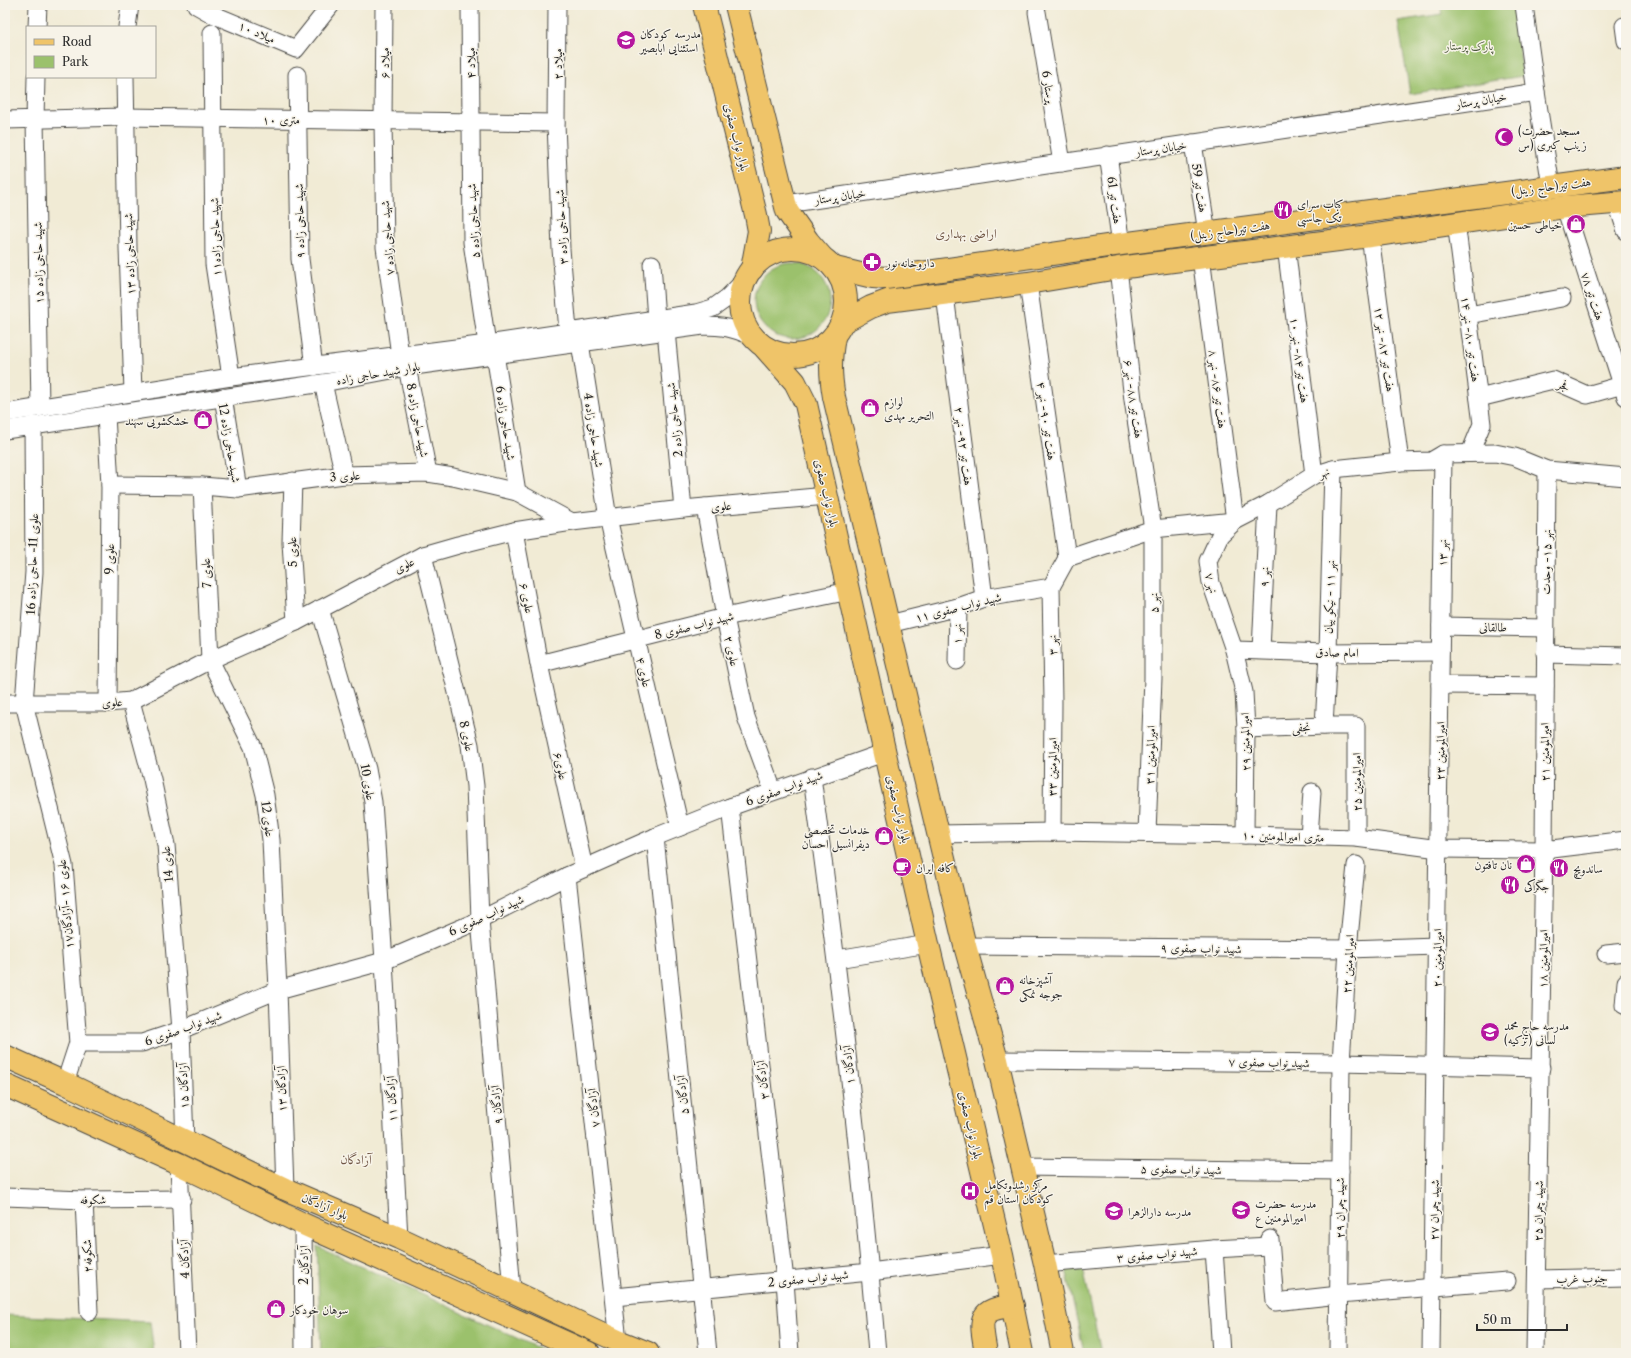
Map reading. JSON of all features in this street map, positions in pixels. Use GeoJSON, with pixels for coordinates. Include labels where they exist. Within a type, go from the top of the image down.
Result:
{"type":"FeatureCollection","features":[{"type":"Feature","properties":{"kind":"main road","name":"بلوار نواب صفوی"},"geometry":{"type":"LineString","coordinates":[[704,5],[759,231],[746,277]]}},
{"type":"Feature","properties":{"kind":"main road"},"geometry":{"type":"LineString","coordinates":[[736,5],[786,207],[804,236],[828,262],[844,284],[847,303],[830,358],[830,374],[834,397],[965,946],[997,1060],[1045,1264],[1063,1353]]}},
{"type":"Feature","properties":{"kind":"main road","name":"هفت تیر(حاج زینل)"},"geometry":{"type":"LineString","coordinates":[[828,262],[873,278],[886,278],[1121,244],[1626,177]]}},
{"type":"Feature","properties":{"kind":"main road","name":"هفت تیر(حاج زینل)"},"geometry":{"type":"LineString","coordinates":[[838,330],[871,307],[887,301],[945,295],[1118,268],[1370,236],[1565,207],[1621,202]]}},
{"type":"Feature","properties":{"kind":"main road"},"geometry":{"type":"LineString","coordinates":[[756,215],[766,225],[774,226],[782,221],[786,207]]}},
{"type":"Feature","properties":{"kind":"main road"},"geometry":{"type":"LineString","coordinates":[[828,262],[803,249],[784,248],[766,254],[746,277],[739,304],[742,320],[758,342],[782,355],[801,355],[819,349],[838,330]]}},
{"type":"Feature","properties":{"kind":"main road"},"geometry":{"type":"LineString","coordinates":[[886,278],[881,280],[877,285],[876,290],[878,296],[882,300],[887,301]]}},
{"type":"Feature","properties":{"kind":"main road","name":"بلوار نواب صفوی"},"geometry":{"type":"LineString","coordinates":[[758,342],[795,382],[806,404],[886,752],[928,944],[1002,1255],[1022,1353]]}},
{"type":"Feature","properties":{"kind":"main road"},"geometry":{"type":"LineString","coordinates":[[806,404],[810,392],[817,386],[824,387],[834,397]]}},
{"type":"Feature","properties":{"kind":"main road","name":"بلوار آزادگان"},"geometry":{"type":"LineString","coordinates":[[5,1056],[64,1082],[185,1142],[285,1189],[399,1238],[618,1341],[648,1353]]}},
{"type":"Feature","properties":{"kind":"main road","name":"بلوار آزادگان"},"geometry":{"type":"LineString","coordinates":[[5,1085],[179,1164],[303,1224],[589,1353]]}},
{"type":"Feature","properties":{"kind":"main road"},"geometry":{"type":"LineString","coordinates":[[986,1353],[982,1330],[985,1316],[991,1310],[1013,1306]]}},
{"type":"Feature","properties":{"kind":"street"},"geometry":{"type":"LineString","coordinates":[[37,26],[38,5]]}},
{"type":"Feature","properties":{"kind":"street"},"geometry":{"type":"LineString","coordinates":[[127,26],[130,5]]}},
{"type":"Feature","properties":{"kind":"street","name":"میلاد ۱۰"},"geometry":{"type":"LineString","coordinates":[[196,5],[212,14],[296,49],[331,5]]}},
{"type":"Feature","properties":{"kind":"street","name":"میلاد ۶"},"geometry":{"type":"LineString","coordinates":[[383,121],[384,5]]}},
{"type":"Feature","properties":{"kind":"street","name":"میلاد ۴"},"geometry":{"type":"LineString","coordinates":[[470,5],[470,121]]}},
{"type":"Feature","properties":{"kind":"street","name":"میلاد ۲"},"geometry":{"type":"LineString","coordinates":[[556,123],[557,5]]}},
{"type":"Feature","properties":{"kind":"street"},"geometry":{"type":"LineString","coordinates":[[1524,5],[1551,186]]}},
{"type":"Feature","properties":{"kind":"street","name":"پرستار 6"},"geometry":{"type":"LineString","coordinates":[[1037,12],[1062,162]]}},
{"type":"Feature","properties":{"kind":"street","name":"شهید حاجی زاده۱۱"},"geometry":{"type":"LineString","coordinates":[[212,33],[214,264],[231,377]]}},
{"type":"Feature","properties":{"kind":"street","name":"شهید حاجی زاده ۹"},"geometry":{"type":"LineString","coordinates":[[297,75],[300,259],[314,367]]}},
{"type":"Feature","properties":{"kind":"street","name":"شهید حاجی زاده ۱۵"},"geometry":{"type":"LineString","coordinates":[[36,78],[35,118],[40,407]]}},
{"type":"Feature","properties":{"kind":"street","name":"شهید حاجی زاده ۱۳"},"geometry":{"type":"LineString","coordinates":[[125,78],[133,392]]}},
{"type":"Feature","properties":{"kind":"street","name":"خیابان پرستار"},"geometry":{"type":"LineString","coordinates":[[786,207],[1062,162],[1536,92]]}},
{"type":"Feature","properties":{"kind":"street","name":"۱۰ متری"},"geometry":{"type":"LineString","coordinates":[[5,120],[35,118],[125,117],[212,119],[298,118],[383,121],[556,123]]}},
{"type":"Feature","properties":{"kind":"street","name":"شهید حاجی زاده ۷"},"geometry":{"type":"LineString","coordinates":[[383,121],[386,247],[404,361]]}},
{"type":"Feature","properties":{"kind":"street","name":"شهید حاجی زاده ۵"},"geometry":{"type":"LineString","coordinates":[[470,121],[472,242],[491,349]]}},
{"type":"Feature","properties":{"kind":"street","name":"شهید حاجی زاده ۳"},"geometry":{"type":"LineString","coordinates":[[556,123],[561,249],[574,337]]}},
{"type":"Feature","properties":{"kind":"street","name":"هفت تیر 59"},"geometry":{"type":"LineString","coordinates":[[1193,143],[1207,233]]}},
{"type":"Feature","properties":{"kind":"street","name":"هفت تیر 61"},"geometry":{"type":"LineString","coordinates":[[1108,156],[1121,244]]}},
{"type":"Feature","properties":{"kind":"street"},"geometry":{"type":"LineString","coordinates":[[1621,202],[1626,231]]}},
{"type":"Feature","properties":{"kind":"street","name":"هفت تیر ۷۸"},"geometry":{"type":"LineString","coordinates":[[1565,207],[1625,389]]}},
{"type":"Feature","properties":{"kind":"street","name":"هفت تیر ۸۰- نهر ۱۴"},"geometry":{"type":"LineString","coordinates":[[1456,222],[1482,424],[1470,453]]}},
{"type":"Feature","properties":{"kind":"street","name":"هفت تیر ۸۲- نهر ۱۲"},"geometry":{"type":"LineString","coordinates":[[1370,236],[1400,462]]}},
{"type":"Feature","properties":{"kind":"street","name":"هفت تیر ۸۴- نهر ۱۰"},"geometry":{"type":"LineString","coordinates":[[1286,246],[1314,475]]}},
{"type":"Feature","properties":{"kind":"street","name":"هفت تیر ۸۶- نهر ۸"},"geometry":{"type":"LineString","coordinates":[[1201,257],[1234,521]]}},
{"type":"Feature","properties":{"kind":"street","name":"شهید حاجی زاده 2"},"geometry":{"type":"LineString","coordinates":[[652,264],[661,325],[683,509]]}},
{"type":"Feature","properties":{"kind":"street","name":"هفت تیر ۸۸- نهر ۶"},"geometry":{"type":"LineString","coordinates":[[1118,268],[1133,400],[1153,529]]}},
{"type":"Feature","properties":{"kind":"street","name":"بلوار شهید حاجی زاده"},"geometry":{"type":"LineString","coordinates":[[661,325],[713,308],[727,298],[746,277]]}},
{"type":"Feature","properties":{"kind":"street","name":"هفت تیر ۹۰- نهر ۴"},"geometry":{"type":"LineString","coordinates":[[1028,283],[1067,558]]}},
{"type":"Feature","properties":{"kind":"street","name":"هفت تیر ۹۲- نهر ۲"},"geometry":{"type":"LineString","coordinates":[[945,295],[984,598]]}},
{"type":"Feature","properties":{"kind":"street"},"geometry":{"type":"LineString","coordinates":[[1468,315],[1562,298]]}},
{"type":"Feature","properties":{"kind":"street","name":"بلوار شهید حاجی زاده"},"geometry":{"type":"LineString","coordinates":[[5,413],[231,377],[314,367],[404,361],[661,325],[725,326],[758,342]]}},
{"type":"Feature","properties":{"kind":"street","name":"شهید حاجی زاده 4"},"geometry":{"type":"LineString","coordinates":[[574,337],[608,518]]}},
{"type":"Feature","properties":{"kind":"street","name":"شهید حاجی زاده 6"},"geometry":{"type":"LineString","coordinates":[[491,349],[517,492]]}},
{"type":"Feature","properties":{"kind":"street","name":"بلوار شهید حاجی زاده"},"geometry":{"type":"LineString","coordinates":[[5,430],[323,383],[404,361]]}},
{"type":"Feature","properties":{"kind":"street","name":"شهید حاجی زاده 8"},"geometry":{"type":"LineString","coordinates":[[404,361],[428,473]]}},
{"type":"Feature","properties":{"kind":"street","name":"فجر"},"geometry":{"type":"LineString","coordinates":[[1478,398],[1552,380],[1587,395],[1625,389]]}},
{"type":"Feature","properties":{"kind":"street"},"geometry":{"type":"LineString","coordinates":[[323,383],[344,475]]}},
{"type":"Feature","properties":{"kind":"street","name":"شهید حاجی زاده 12"},"geometry":{"type":"LineString","coordinates":[[223,397],[238,489]]}},
{"type":"Feature","properties":{"kind":"street","name":"علوی 9"},"geometry":{"type":"LineString","coordinates":[[106,415],[110,485],[108,703]]}},
{"type":"Feature","properties":{"kind":"street","name":"علوی 11- حاجی زاده 16"},"geometry":{"type":"LineString","coordinates":[[24,703],[34,572],[33,425]]}},
{"type":"Feature","properties":{"kind":"street","name":"نهر"},"geometry":{"type":"LineString","coordinates":[[1067,558],[1153,529],[1234,521],[1268,504],[1314,475],[1333,469],[1400,462],[1431,461],[1443,454],[1495,453],[1515,457],[1547,470],[1626,477]]}},
{"type":"Feature","properties":{"kind":"street","name":"نهر ۱۳"},"geometry":{"type":"LineString","coordinates":[[1440,652],[1443,454]]}},
{"type":"Feature","properties":{"kind":"street","name":"نهر ۱۱ - نیکو بیان"},"geometry":{"type":"LineString","coordinates":[[1324,726],[1328,653],[1333,469]]}},
{"type":"Feature","properties":{"kind":"street","name":"نهر ۱۵- وحدت"},"geometry":{"type":"LineString","coordinates":[[1545,654],[1547,470]]}},
{"type":"Feature","properties":{"kind":"street","name":"علوی 3"},"geometry":{"type":"LineString","coordinates":[[110,485],[202,486],[238,489],[344,475],[428,473],[453,477],[517,492],[572,522]]}},
{"type":"Feature","properties":{"kind":"street","name":"علوی 5"},"geometry":{"type":"LineString","coordinates":[[293,481],[291,542],[296,622]]}},
{"type":"Feature","properties":{"kind":"street","name":"علوی 7"},"geometry":{"type":"LineString","coordinates":[[202,486],[210,660]]}},
{"type":"Feature","properties":{"kind":"street","name":"علوی"},"geometry":{"type":"LineString","coordinates":[[5,703],[108,703],[130,700],[210,660],[296,622],[422,556],[458,545],[514,531],[572,522],[683,509],[827,496]]}},
{"type":"Feature","properties":{"kind":"street","name":"نهر ۹"},"geometry":{"type":"LineString","coordinates":[[1260,650],[1268,504]]}},
{"type":"Feature","properties":{"kind":"street","name":"علوی ۲"},"geometry":{"type":"LineString","coordinates":[[705,507],[724,617],[746,717],[773,791]]}},
{"type":"Feature","properties":{"kind":"street","name":"علوی ۴"},"geometry":{"type":"LineString","coordinates":[[608,518],[680,827]]}},
{"type":"Feature","properties":{"kind":"street","name":"نهر ۷"},"geometry":{"type":"LineString","coordinates":[[1234,521],[1220,535],[1208,561],[1211,583],[1234,650]]}},
{"type":"Feature","properties":{"kind":"street","name":"نهر ۵"},"geometry":{"type":"LineString","coordinates":[[1153,529],[1153,678]]}},
{"type":"Feature","properties":{"kind":"street","name":"علوی ۶"},"geometry":{"type":"LineString","coordinates":[[514,531],[539,664]]}},
{"type":"Feature","properties":{"kind":"street","name":"علوی 8"},"geometry":{"type":"LineString","coordinates":[[422,556],[470,745],[475,786],[480,920]]}},
{"type":"Feature","properties":{"kind":"street"},"geometry":{"type":"LineString","coordinates":[[1051,587],[1067,558]]}},
{"type":"Feature","properties":{"kind":"street","name":"شهید نواب صفوی ۱۱"},"geometry":{"type":"LineString","coordinates":[[889,624],[984,598],[1051,587]]}},
{"type":"Feature","properties":{"kind":"street","name":"نهر ۳"},"geometry":{"type":"LineString","coordinates":[[1051,587],[1053,702]]}},
{"type":"Feature","properties":{"kind":"street","name":"شهید نواب صفوی 8"},"geometry":{"type":"LineString","coordinates":[[539,664],[724,617],[849,591]]}},
{"type":"Feature","properties":{"kind":"street","name":"نهر ۱"},"geometry":{"type":"LineString","coordinates":[[957,661],[958,606]]}},
{"type":"Feature","properties":{"kind":"street","name":"علوی 10"},"geometry":{"type":"LineString","coordinates":[[320,609],[367,769],[372,802],[384,961]]}},
{"type":"Feature","properties":{"kind":"street","name":"طالقانی"},"geometry":{"type":"LineString","coordinates":[[1441,626],[1545,628]]}},
{"type":"Feature","properties":{"kind":"street","name":"امام صادق"},"geometry":{"type":"LineString","coordinates":[[1234,650],[1328,653],[1440,652]]}},
{"type":"Feature","properties":{"kind":"street","name":"امیرالمومنین ۲۹"},"geometry":{"type":"LineString","coordinates":[[1234,650],[1244,692],[1246,729],[1244,835]]}},
{"type":"Feature","properties":{"kind":"street","name":"امیرالمومنین ۲۳"},"geometry":{"type":"LineString","coordinates":[[1439,849],[1440,652]]}},
{"type":"Feature","properties":{"kind":"street"},"geometry":{"type":"LineString","coordinates":[[1545,654],[1626,656]]}},
{"type":"Feature","properties":{"kind":"street","name":"امیرالمومنین ۲۱"},"geometry":{"type":"LineString","coordinates":[[1544,850],[1545,654]]}},
{"type":"Feature","properties":{"kind":"street","name":"علوی 12"},"geometry":{"type":"LineString","coordinates":[[210,660],[253,747],[265,795],[271,840],[278,990]]}},
{"type":"Feature","properties":{"kind":"street","name":"علوی۶"},"geometry":{"type":"LineString","coordinates":[[539,664],[584,868]]}},
{"type":"Feature","properties":{"kind":"street","name":"امیرالمومنین ۳۱"},"geometry":{"type":"LineString","coordinates":[[1147,833],[1153,678]]}},
{"type":"Feature","properties":{"kind":"street"},"geometry":{"type":"LineString","coordinates":[[1440,685],[1545,686]]}},
{"type":"Feature","properties":{"kind":"street","name":"علوی 14"},"geometry":{"type":"LineString","coordinates":[[130,700],[152,779],[166,845],[181,1030]]}},
{"type":"Feature","properties":{"kind":"street","name":"امیرالمومنین ۳۳"},"geometry":{"type":"LineString","coordinates":[[1052,832],[1053,702]]}},
{"type":"Feature","properties":{"kind":"street","name":"علوی ۱۶ -آزادگان۱۷"},"geometry":{"type":"LineString","coordinates":[[24,703],[64,866],[78,1043],[64,1082]]}},
{"type":"Feature","properties":{"kind":"street","name":"نجفی"},"geometry":{"type":"LineString","coordinates":[[1246,729],[1356,726]]}},
{"type":"Feature","properties":{"kind":"street","name":"امیرالمومنین ۲۵"},"geometry":{"type":"LineString","coordinates":[[1356,726],[1356,838]]}},
{"type":"Feature","properties":{"kind":"street","name":"شهید نواب صفوی 6"},"geometry":{"type":"LineString","coordinates":[[78,1043],[142,1043],[181,1030],[278,990],[384,961],[480,920],[567,876],[655,837],[773,791],[886,752]]}},
{"type":"Feature","properties":{"kind":"street","name":"آزادگان ۱"},"geometry":{"type":"LineString","coordinates":[[812,777],[837,959],[870,1272],[877,1353]]}},
{"type":"Feature","properties":{"kind":"street"},"geometry":{"type":"LineString","coordinates":[[1309,837],[1312,792]]}},
{"type":"Feature","properties":{"kind":"street","name":"آزادگان ۳"},"geometry":{"type":"LineString","coordinates":[[730,807],[785,1280],[790,1353]]}},
{"type":"Feature","properties":{"kind":"street","name":"۱۰ متری امیرالمومنین"},"geometry":{"type":"LineString","coordinates":[[938,834],[1052,832],[1244,835],[1356,838],[1439,849],[1544,850],[1626,840]]}},
{"type":"Feature","properties":{"kind":"street","name":"آزادگان ۵"},"geometry":{"type":"LineString","coordinates":[[655,837],[708,1353]]}},
{"type":"Feature","properties":{"kind":"street","name":"امیرالمومنین ۲۰"},"geometry":{"type":"LineString","coordinates":[[1436,1067],[1439,849]]}},
{"type":"Feature","properties":{"kind":"street","name":"امیرالمومنین ۱۸"},"geometry":{"type":"LineString","coordinates":[[1541,1068],[1544,850]]}},
{"type":"Feature","properties":{"kind":"street","name":"امیرالمومنین ۲۲"},"geometry":{"type":"LineString","coordinates":[[1341,1063],[1348,949],[1356,864]]}},
{"type":"Feature","properties":{"kind":"street","name":"آزادگان ۷"},"geometry":{"type":"LineString","coordinates":[[567,876],[618,1341]]}},
{"type":"Feature","properties":{"kind":"street","name":"آزادگان ۹"},"geometry":{"type":"LineString","coordinates":[[480,920],[512,1290]]}},
{"type":"Feature","properties":{"kind":"street"},"geometry":{"type":"LineString","coordinates":[[837,959],[928,944]]}},
{"type":"Feature","properties":{"kind":"street","name":"شهید نواب صفوی ۹"},"geometry":{"type":"LineString","coordinates":[[965,946],[1348,949],[1437,946]]}},
{"type":"Feature","properties":{"kind":"street"},"geometry":{"type":"LineString","coordinates":[[1606,954],[1626,952]]}},
{"type":"Feature","properties":{"kind":"street","name":"آزادگان ۱۱"},"geometry":{"type":"LineString","coordinates":[[384,961],[399,1238]]}},
{"type":"Feature","properties":{"kind":"street"},"geometry":{"type":"LineString","coordinates":[[1626,982],[1624,1005],[1626,1006]]}},
{"type":"Feature","properties":{"kind":"street","name":"آزادگان ۱۳"},"geometry":{"type":"LineString","coordinates":[[278,990],[285,1189]]}},
{"type":"Feature","properties":{"kind":"street","name":"آزادگان ۱۵"},"geometry":{"type":"LineString","coordinates":[[181,1030],[185,1142]]}},
{"type":"Feature","properties":{"kind":"street","name":"شهید نواب صفوی ۷"},"geometry":{"type":"LineString","coordinates":[[997,1060],[1341,1063],[1436,1067],[1541,1068]]}},
{"type":"Feature","properties":{"kind":"street","name":"شهید چمران ۲۹"},"geometry":{"type":"LineString","coordinates":[[1338,1353],[1341,1063]]}},
{"type":"Feature","properties":{"kind":"street","name":"شهید چمران ۲۷"},"geometry":{"type":"LineString","coordinates":[[1431,1353],[1436,1067]]}},
{"type":"Feature","properties":{"kind":"street","name":"شهید چمران ۲۵"},"geometry":{"type":"LineString","coordinates":[[1536,1353],[1541,1068]]}},
{"type":"Feature","properties":{"kind":"street","name":"آزادگان 4"},"geometry":{"type":"LineString","coordinates":[[179,1164],[182,1200],[188,1353]]}},
{"type":"Feature","properties":{"kind":"street","name":"شهید نواب صفوی ۵"},"geometry":{"type":"LineString","coordinates":[[1022,1167],[1340,1171]]}},
{"type":"Feature","properties":{"kind":"street","name":"شکوفه"},"geometry":{"type":"LineString","coordinates":[[5,1197],[84,1200],[182,1200]]}},
{"type":"Feature","properties":{"kind":"street","name":"شکوفه۲"},"geometry":{"type":"LineString","coordinates":[[84,1200],[89,1312]]}},
{"type":"Feature","properties":{"kind":"street","name":"آزادگان 2"},"geometry":{"type":"LineString","coordinates":[[303,1224],[304,1353]]}},
{"type":"Feature","properties":{"kind":"street","name":"شهید نواب صفوی ۳"},"geometry":{"type":"LineString","coordinates":[[1045,1264],[1270,1243],[1276,1302],[1339,1295]]}},
{"type":"Feature","properties":{"kind":"street"},"geometry":{"type":"LineString","coordinates":[[1214,1249],[1221,1353]]}},
{"type":"Feature","properties":{"kind":"street","name":"شهید نواب صفوی 2"},"geometry":{"type":"LineString","coordinates":[[614,1297],[870,1272],[1002,1255]]}},
{"type":"Feature","properties":{"kind":"street","name":"جنوب غرب"},"geometry":{"type":"LineString","coordinates":[[1537,1279],[1626,1277]]}},
{"type":"Feature","properties":{"kind":"street"},"geometry":{"type":"LineString","coordinates":[[1339,1295],[1507,1281]]}},
{"type":"Feature","properties":{"kind":"green space","name":"پارک پرستار"},"geometry":{"type":"Polygon","coordinates":[[[1441,5],[1513,5],[1523,76],[1410,94],[1398,21],[1442,14],[1441,5]]]}},
{"type":"Feature","properties":{"kind":"green space"},"geometry":{"type":"Polygon","coordinates":[[[792,263],[807,266],[819,274],[827,286],[830,301],[827,316],[819,328],[807,336],[792,339],[777,336],[765,328],[757,316],[754,301],[757,286],[765,274],[777,266],[792,263]]]}},
{"type":"Feature","properties":{"kind":"green space"},"geometry":{"type":"Polygon","coordinates":[[[317,1246],[549,1353],[321,1353],[317,1246]]]}},
{"type":"Feature","properties":{"kind":"green space"},"geometry":{"type":"Polygon","coordinates":[[[1083,1268],[1101,1353],[1084,1353],[1066,1269],[1083,1268]]]}},
{"type":"Feature","properties":{"kind":"green space"},"geometry":{"type":"Polygon","coordinates":[[[5,1315],[150,1322],[154,1353],[5,1353],[5,1315]]]}},
{"type":"Feature","properties":{"kind":"place","name":"مدرسه کودکان استثنایی ابابصیر"},"geometry":{"type":"Point","coordinates":[626,40]}},
{"type":"Feature","properties":{"kind":"place","name":"(مسجد حضرت زینب کبری (س"},"geometry":{"type":"Point","coordinates":[1504,137]}},
{"type":"Feature","properties":{"kind":"place","name":"کباب سرای تک جاسبی"},"geometry":{"type":"Point","coordinates":[1283,210]}},
{"type":"Feature","properties":{"kind":"place","name":"خیاطی حسین"},"geometry":{"type":"Point","coordinates":[1576,224]}},
{"type":"Feature","properties":{"kind":"place","name":"داروخانه نور"},"geometry":{"type":"Point","coordinates":[872,262]}},
{"type":"Feature","properties":{"kind":"place","name":"لوازم التحریر مهدی"},"geometry":{"type":"Point","coordinates":[870,408]}},
{"type":"Feature","properties":{"kind":"place","name":"خشکشویی سهند"},"geometry":{"type":"Point","coordinates":[203,420]}},
{"type":"Feature","properties":{"kind":"place","name":"خدمات تخصصی دیفرانسیل احسان"},"geometry":{"type":"Point","coordinates":[884,836]}},
{"type":"Feature","properties":{"kind":"place","name":"نان تافتون"},"geometry":{"type":"Point","coordinates":[1526,864]}},
{"type":"Feature","properties":{"kind":"place","name":"کافه ایران"},"geometry":{"type":"Point","coordinates":[902,867]}},
{"type":"Feature","properties":{"kind":"place","name":"ساندویچ"},"geometry":{"type":"Point","coordinates":[1559,868]}},
{"type":"Feature","properties":{"kind":"place","name":"جگرکی"},"geometry":{"type":"Point","coordinates":[1510,885]}},
{"type":"Feature","properties":{"kind":"place","name":"آشپزخانه جوجه نمکی"},"geometry":{"type":"Point","coordinates":[1005,986]}},
{"type":"Feature","properties":{"kind":"place","name":"مدرسه حاج محمد لسانی (تزکیه)"},"geometry":{"type":"Point","coordinates":[1490,1032]}},
{"type":"Feature","properties":{"kind":"place","name":"مرکز رشدوتکامل کودکان استان قم"},"geometry":{"type":"Point","coordinates":[970,1191]}},
{"type":"Feature","properties":{"kind":"place","name":"مدرسه حضرت امیرالمومنین ع"},"geometry":{"type":"Point","coordinates":[1241,1210]}},
{"type":"Feature","properties":{"kind":"place","name":"مدرسه دارالزهرا"},"geometry":{"type":"Point","coordinates":[1114,1211]}},
{"type":"Feature","properties":{"kind":"place","name":"سوهان خودکار"},"geometry":{"type":"Point","coordinates":[276,1309]}},
{"type":"Feature","properties":{"kind":"district","name":"اراضی بهداری"},"geometry":{"type":"Point","coordinates":[966,233]}},
{"type":"Feature","properties":{"kind":"district","name":"آزادگان"},"geometry":{"type":"Point","coordinates":[356,1159]}}]}
